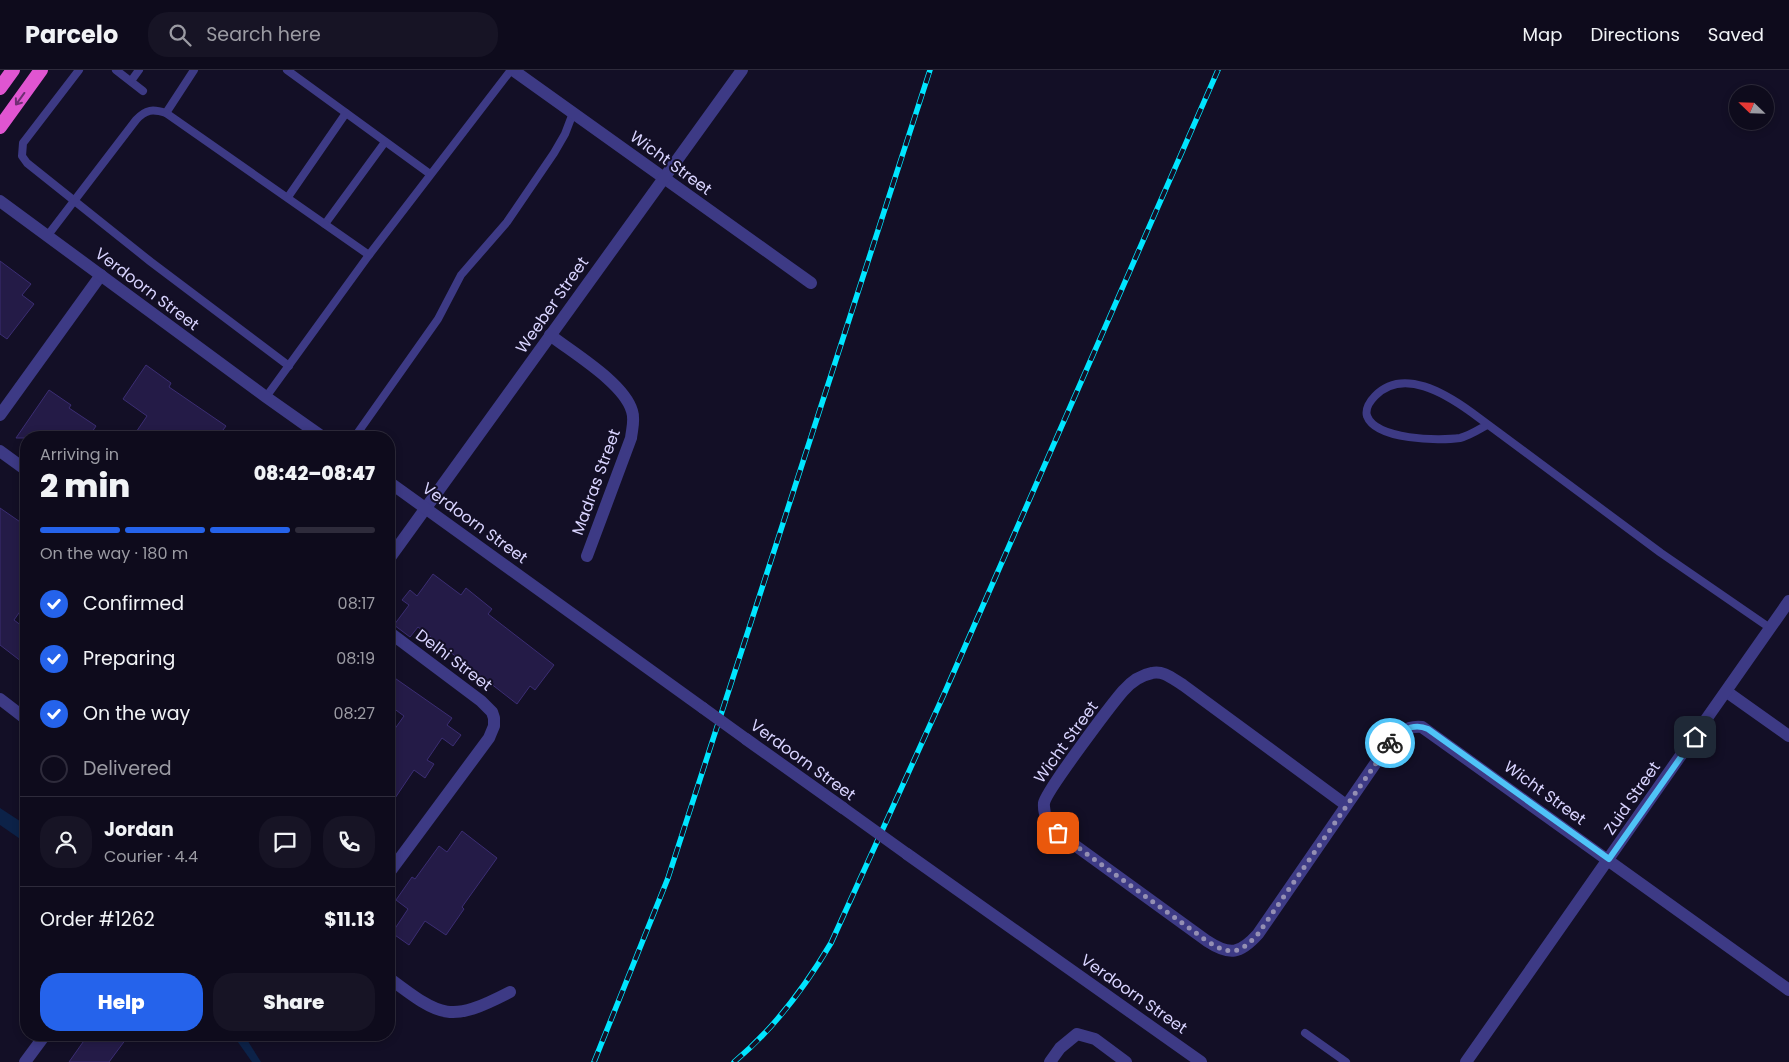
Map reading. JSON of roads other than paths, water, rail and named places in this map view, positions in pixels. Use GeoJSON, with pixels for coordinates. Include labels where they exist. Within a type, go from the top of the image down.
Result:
{"type":"FeatureCollection","features":[{"type":"Feature","properties":{"kind":"highway"},"geometry":{"type":"LineString","coordinates":[[0,88],[13,70]]}},
{"type":"Feature","properties":{"kind":"highway"},"geometry":{"type":"LineString","coordinates":[[0,127],[41,70]]}},
{"type":"Feature","properties":{"kind":"street","name":"Wicht Street"},"geometry":{"type":"LineString","coordinates":[[512,70],[810,283]]}},
{"type":"Feature","properties":{"kind":"street","name":"Weeber Street"},"geometry":{"type":"LineString","coordinates":[[395,551],[662,177],[742,70]]}},
{"type":"Feature","properties":{"kind":"street","name":"Verdoorn Street"},"geometry":{"type":"LineString","coordinates":[[0,201],[266,398],[314,431]]}},
{"type":"Feature","properties":{"kind":"street"},"geometry":{"type":"LineString","coordinates":[[0,416],[101,275]]}},
{"type":"Feature","properties":{"kind":"street","name":"Madras Street"},"geometry":{"type":"LineString","coordinates":[[550,335],[616,387],[632,409],[634,421],[631,438],[587,556]]}},
{"type":"Feature","properties":{"kind":"street"},"geometry":{"type":"LineString","coordinates":[[0,451],[20,466]]}},
{"type":"Feature","properties":{"kind":"street","name":"Verdoorn Street"},"geometry":{"type":"LineString","coordinates":[[395,486],[842,808],[1201,1062]]}},
{"type":"Feature","properties":{"kind":"street","name":"Zuid Street"},"geometry":{"type":"LineString","coordinates":[[1466,1062],[1728,692],[1789,601]]}},
{"type":"Feature","properties":{"kind":"street","name":"Delhi Street"},"geometry":{"type":"LineString","coordinates":[[395,636],[481,701],[492,712],[494,718],[494,726],[490,738],[480,753],[395,865]]}},
{"type":"Feature","properties":{"kind":"street","name":"Wicht Street"},"geometry":{"type":"LineString","coordinates":[[1346,805],[1182,685],[1166,674],[1154,672],[1140,677],[1124,690],[1056,782],[1044,802],[1045,814],[1050,825],[1058,833],[1207,941],[1229,952],[1240,949],[1258,934],[1397,734],[1406,729],[1422,727],[1609,859],[1789,990]]}},
{"type":"Feature","properties":{"kind":"street"},"geometry":{"type":"LineString","coordinates":[[1728,692],[1789,736]]}},
{"type":"Feature","properties":{"kind":"street"},"geometry":{"type":"LineString","coordinates":[[0,700],[20,715]]}},
{"type":"Feature","properties":{"kind":"street"},"geometry":{"type":"LineString","coordinates":[[395,982],[425,1003],[450,1013],[478,1008],[510,992]]}},
{"type":"Feature","properties":{"kind":"street"},"geometry":{"type":"LineString","coordinates":[[1050,1062],[1060,1048],[1076,1034],[1095,1039],[1126,1062]]}},
{"type":"Feature","properties":{"kind":"street"},"geometry":{"type":"LineString","coordinates":[[25,1062],[41,1041]]}},
{"type":"Feature","properties":{"kind":"lane"},"geometry":{"type":"LineString","coordinates":[[79,70],[24,143],[22,156],[27,163],[151,262],[289,366]]}},
{"type":"Feature","properties":{"kind":"lane"},"geometry":{"type":"LineString","coordinates":[[116,70],[143,91]]}},
{"type":"Feature","properties":{"kind":"lane"},"geometry":{"type":"LineString","coordinates":[[131,81],[140,70]]}},
{"type":"Feature","properties":{"kind":"lane"},"geometry":{"type":"LineString","coordinates":[[166,113],[194,70]]}},
{"type":"Feature","properties":{"kind":"lane"},"geometry":{"type":"LineString","coordinates":[[287,70],[430,174]]}},
{"type":"Feature","properties":{"kind":"lane"},"geometry":{"type":"LineString","coordinates":[[266,398],[369,255],[512,70]]}},
{"type":"Feature","properties":{"kind":"lane"},"geometry":{"type":"LineString","coordinates":[[48,235],[141,114],[154,110],[166,113],[369,255]]}},
{"type":"Feature","properties":{"kind":"lane"},"geometry":{"type":"LineString","coordinates":[[288,197],[346,113]]}},
{"type":"Feature","properties":{"kind":"lane"},"geometry":{"type":"LineString","coordinates":[[359,431],[438,319],[461,275],[507,222],[554,153],[565,134],[573,113]]}},
{"type":"Feature","properties":{"kind":"lane"},"geometry":{"type":"LineString","coordinates":[[326,224],[385,142]]}},
{"type":"Feature","properties":{"kind":"lane"},"geometry":{"type":"LineString","coordinates":[[1487,425],[1461,438],[1408,437],[1379,429],[1372,424],[1367,412],[1368,405],[1378,394],[1393,386],[1409,383],[1425,386],[1442,394],[1487,425],[1660,553],[1770,628]]}},
{"type":"Feature","properties":{"kind":"lane"},"geometry":{"type":"LineString","coordinates":[[1306,1033],[1346,1062]]}},
{"type":"Feature","properties":{"kind":"water"},"geometry":{"type":"Polygon","coordinates":[[[0,808],[20,821],[20,839],[0,825],[0,808]]]}},
{"type":"Feature","properties":{"kind":"water"},"geometry":{"type":"Polygon","coordinates":[[[237,1041],[248,1041],[261,1062],[252,1062],[237,1041]]]}},
{"type":"Feature","properties":{"kind":"railway"},"geometry":{"type":"LineString","coordinates":[[594,1062],[668,878],[930,70]]}},
{"type":"Feature","properties":{"kind":"railway"},"geometry":{"type":"LineString","coordinates":[[734,1062],[762,1036],[788,1007],[831,943],[945,692],[1218,70]]}}]}
